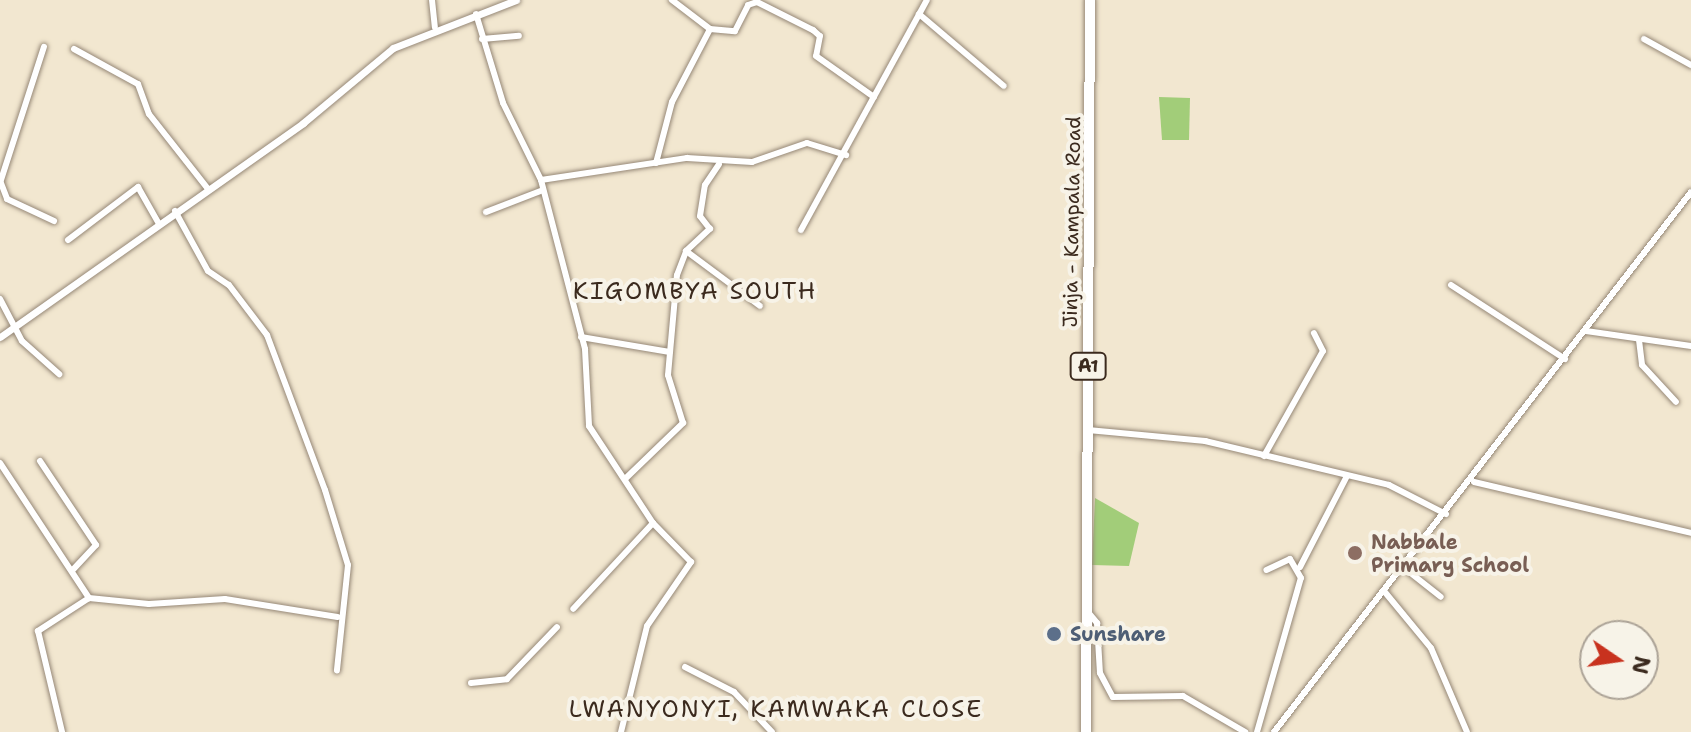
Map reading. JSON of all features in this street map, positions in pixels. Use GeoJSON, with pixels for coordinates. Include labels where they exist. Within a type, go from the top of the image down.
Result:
{"type":"FeatureCollection","features":[{"type":"Feature","properties":{"kind":"highway","name":"Jinja - Kampala Road"},"geometry":{"type":"LineString","coordinates":[[1086,732],[1090,0]]}},
{"type":"Feature","properties":{"kind":"street"},"geometry":{"type":"LineString","coordinates":[[432,0],[435,27]]}},
{"type":"Feature","properties":{"kind":"street"},"geometry":{"type":"LineString","coordinates":[[0,337],[208,189],[393,48],[435,27],[516,0]]}},
{"type":"Feature","properties":{"kind":"street"},"geometry":{"type":"LineString","coordinates":[[672,0],[710,29],[730,34],[757,2],[813,30],[820,36],[816,56],[874,97]]}},
{"type":"Feature","properties":{"kind":"street"},"geometry":{"type":"LineString","coordinates":[[801,230],[846,155],[927,0]]}},
{"type":"Feature","properties":{"kind":"street"},"geometry":{"type":"LineString","coordinates":[[476,14],[482,39],[541,180],[581,337],[585,413],[600,452],[625,479],[653,523],[691,562],[647,626],[621,732]]}},
{"type":"Feature","properties":{"kind":"street"},"geometry":{"type":"LineString","coordinates":[[919,14],[1004,86]]}},
{"type":"Feature","properties":{"kind":"street"},"geometry":{"type":"LineString","coordinates":[[656,163],[672,102],[710,29]]}},
{"type":"Feature","properties":{"kind":"street"},"geometry":{"type":"LineString","coordinates":[[482,39],[519,36]]}},
{"type":"Feature","properties":{"kind":"street"},"geometry":{"type":"LineString","coordinates":[[1644,39],[1691,65]]}},
{"type":"Feature","properties":{"kind":"street"},"geometry":{"type":"LineString","coordinates":[[44,47],[0,183],[7,199],[54,221]]}},
{"type":"Feature","properties":{"kind":"street"},"geometry":{"type":"LineString","coordinates":[[74,49],[135,80],[149,114],[208,189]]}},
{"type":"Feature","properties":{"kind":"street"},"geometry":{"type":"LineString","coordinates":[[541,180],[656,163],[719,164],[807,143],[846,155]]}},
{"type":"Feature","properties":{"kind":"street"},"geometry":{"type":"LineString","coordinates":[[625,479],[683,423],[668,375],[670,352],[686,251],[710,229],[700,216],[705,185],[719,164]]}},
{"type":"Feature","properties":{"kind":"street"},"geometry":{"type":"LineString","coordinates":[[68,240],[138,187],[159,224]]}},
{"type":"Feature","properties":{"kind":"street"},"geometry":{"type":"LineString","coordinates":[[486,212],[543,190]]}},
{"type":"Feature","properties":{"kind":"street"},"geometry":{"type":"LineString","coordinates":[[1274,732],[1474,482],[1691,192]]}},
{"type":"Feature","properties":{"kind":"street"},"geometry":{"type":"LineString","coordinates":[[175,211],[208,271],[229,285],[267,335],[345,554],[338,617],[337,670]]}},
{"type":"Feature","properties":{"kind":"street"},"geometry":{"type":"LineString","coordinates":[[686,251],[760,306]]}},
{"type":"Feature","properties":{"kind":"street"},"geometry":{"type":"LineString","coordinates":[[1451,285],[1565,359]]}},
{"type":"Feature","properties":{"kind":"street"},"geometry":{"type":"LineString","coordinates":[[0,299],[18,326],[22,341],[59,374]]}},
{"type":"Feature","properties":{"kind":"street"},"geometry":{"type":"LineString","coordinates":[[1586,331],[1691,346]]}},
{"type":"Feature","properties":{"kind":"street"},"geometry":{"type":"LineString","coordinates":[[1264,456],[1323,351],[1314,333]]}},
{"type":"Feature","properties":{"kind":"street"},"geometry":{"type":"LineString","coordinates":[[581,337],[670,352]]}},
{"type":"Feature","properties":{"kind":"street"},"geometry":{"type":"LineString","coordinates":[[1639,340],[1642,365],[1676,402]]}},
{"type":"Feature","properties":{"kind":"street"},"geometry":{"type":"LineString","coordinates":[[1088,430],[1141,431],[1264,456],[1410,493],[1446,514]]}},
{"type":"Feature","properties":{"kind":"street"},"geometry":{"type":"LineString","coordinates":[[40,461],[96,545],[74,569]]}},
{"type":"Feature","properties":{"kind":"street"},"geometry":{"type":"LineString","coordinates":[[0,463],[74,569],[89,598]]}},
{"type":"Feature","properties":{"kind":"street"},"geometry":{"type":"LineString","coordinates":[[1257,732],[1300,567],[1347,476]]}},
{"type":"Feature","properties":{"kind":"street"},"geometry":{"type":"LineString","coordinates":[[1474,482],[1691,533]]}},
{"type":"Feature","properties":{"kind":"street"},"geometry":{"type":"LineString","coordinates":[[573,609],[653,523]]}},
{"type":"Feature","properties":{"kind":"street"},"geometry":{"type":"LineString","coordinates":[[1266,570],[1278,558],[1300,567]]}},
{"type":"Feature","properties":{"kind":"street"},"geometry":{"type":"LineString","coordinates":[[1403,567],[1441,597]]}},
{"type":"Feature","properties":{"kind":"street"},"geometry":{"type":"LineString","coordinates":[[1384,591],[1431,648],[1467,732]]}},
{"type":"Feature","properties":{"kind":"street"},"geometry":{"type":"LineString","coordinates":[[62,732],[38,631],[89,598],[149,604],[225,599],[338,617]]}},
{"type":"Feature","properties":{"kind":"street"},"geometry":{"type":"LineString","coordinates":[[1087,611],[1097,623],[1100,673],[1113,697],[1183,696],[1245,732]]}},
{"type":"Feature","properties":{"kind":"street"},"geometry":{"type":"LineString","coordinates":[[471,683],[507,679],[557,627]]}},
{"type":"Feature","properties":{"kind":"street"},"geometry":{"type":"LineString","coordinates":[[685,667],[734,692],[772,732]]}},
{"type":"Feature","properties":{"kind":"green space"},"geometry":{"type":"Polygon","coordinates":[[[1159,97],[1190,98],[1189,140],[1162,140],[1159,97]]]}},
{"type":"Feature","properties":{"kind":"green space"},"geometry":{"type":"Polygon","coordinates":[[[1095,498],[1139,523],[1129,566],[1092,565],[1095,498]]]}},
{"type":"Feature","properties":{"kind":"place","name":"Nabbale Primary School"},"geometry":{"type":"Point","coordinates":[1355,553]}},
{"type":"Feature","properties":{"kind":"place","name":"Sunshare"},"geometry":{"type":"Point","coordinates":[1054,634]}},
{"type":"Feature","properties":{"kind":"district","name":"KIGOMBYA SOUTH"},"geometry":{"type":"Point","coordinates":[695,292]}},
{"type":"Feature","properties":{"kind":"district","name":"LWANYONYI, KAMWAKA CLOSE"},"geometry":{"type":"Point","coordinates":[776,710]}}]}
